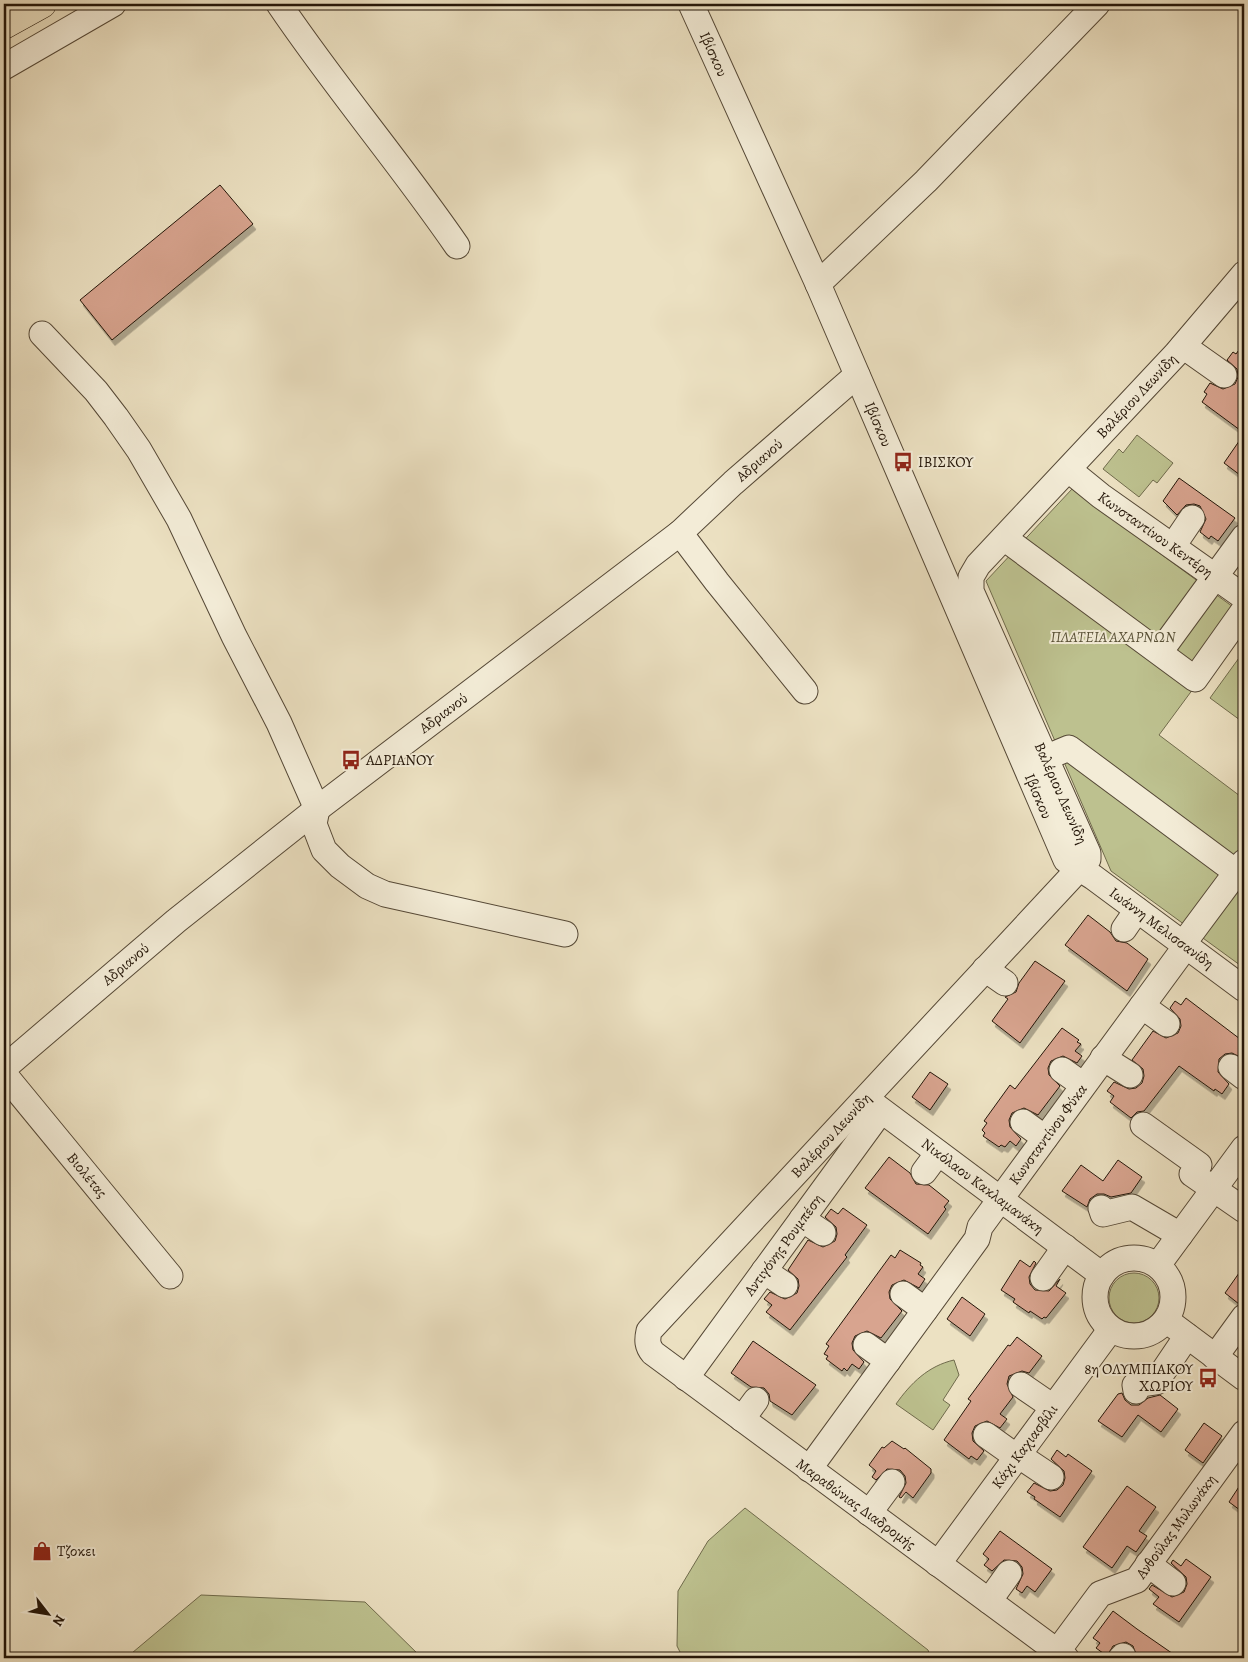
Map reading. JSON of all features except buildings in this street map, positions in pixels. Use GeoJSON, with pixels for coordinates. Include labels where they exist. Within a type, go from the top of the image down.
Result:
{"type":"FeatureCollection","features":[{"type":"Feature","properties":{"kind":"main road"},"geometry":{"type":"LineString","coordinates":[[4,25],[42,4]]}},
{"type":"Feature","properties":{"kind":"street"},"geometry":{"type":"LineString","coordinates":[[4,67],[113,4]]}},
{"type":"Feature","properties":{"kind":"street"},"geometry":{"type":"LineString","coordinates":[[279,4],[360,116],[430,206],[456,246]]}},
{"type":"Feature","properties":{"kind":"street","name":"Ιβίσκου"},"geometry":{"type":"LineString","coordinates":[[691,4],[818,284],[1066,860],[1079,870]]}},
{"type":"Feature","properties":{"kind":"street"},"geometry":{"type":"LineString","coordinates":[[818,284],[926,181],[1098,4]]}},
{"type":"Feature","properties":{"kind":"street","name":"Βαλέριου Λεωνίδη"},"geometry":{"type":"LineString","coordinates":[[648,1348],[649,1331],[873,1105],[995,976],[1088,859],[1088,853],[971,591],[970,584],[974,571],[1183,346],[1244,274]]}},
{"type":"Feature","properties":{"kind":"street"},"geometry":{"type":"LineString","coordinates":[[42,334],[96,391],[139,450],[179,519],[234,636],[279,723],[317,809],[314,824],[324,850],[340,866],[367,886],[385,894],[565,934]]}},
{"type":"Feature","properties":{"kind":"street"},"geometry":{"type":"LineString","coordinates":[[1183,346],[1224,376]]}},
{"type":"Feature","properties":{"kind":"street","name":"Αδριανού"},"geometry":{"type":"LineString","coordinates":[[4,1068],[176,921],[317,809],[394,753],[680,532],[857,375]]}},
{"type":"Feature","properties":{"kind":"street","name":"Κωνσταντίνου Κεντέρη"},"geometry":{"type":"LineString","coordinates":[[1069,470],[1101,496],[1244,597]]}},
{"type":"Feature","properties":{"kind":"street"},"geometry":{"type":"LineString","coordinates":[[1173,546],[1192,518]]}},
{"type":"Feature","properties":{"kind":"street"},"geometry":{"type":"LineString","coordinates":[[680,532],[717,582],[805,691]]}},
{"type":"Feature","properties":{"kind":"street"},"geometry":{"type":"LineString","coordinates":[[1160,652],[1244,537]]}},
{"type":"Feature","properties":{"kind":"street"},"geometry":{"type":"LineString","coordinates":[[1004,538],[1195,678],[1244,610]]}},
{"type":"Feature","properties":{"kind":"street"},"geometry":{"type":"LineString","coordinates":[[1045,758],[1069,748],[1242,871]]}},
{"type":"Feature","properties":{"kind":"street","name":"Ιωάννη Μελισσανίδη"},"geometry":{"type":"LineString","coordinates":[[1079,870],[1093,877],[1130,920],[1184,945],[1244,989]]}},
{"type":"Feature","properties":{"kind":"street","name":"Κωνσταντίνου Φύκα"},"geometry":{"type":"LineString","coordinates":[[809,1469],[978,1239],[980,1227],[1000,1199],[1142,1006],[1184,945],[1242,871]]}},
{"type":"Feature","properties":{"kind":"street"},"geometry":{"type":"LineString","coordinates":[[1142,1006],[1167,1024]]}},
{"type":"Feature","properties":{"kind":"street"},"geometry":{"type":"LineString","coordinates":[[1103,1058],[1130,1075]]}},
{"type":"Feature","properties":{"kind":"street"},"geometry":{"type":"LineString","coordinates":[[1062,1070],[1083,1085]]}},
{"type":"Feature","properties":{"kind":"street","name":"Βιολέτας"},"geometry":{"type":"LineString","coordinates":[[4,1074],[170,1276]]}},
{"type":"Feature","properties":{"kind":"street","name":"Νικόλαου Κακλαμανάκη"},"geometry":{"type":"LineString","coordinates":[[873,1105],[931,1162],[1000,1199],[1102,1275]]}},
{"type":"Feature","properties":{"kind":"street","name":"Αντιγόνης Ρουμπέση"},"geometry":{"type":"LineString","coordinates":[[686,1378],[802,1219],[873,1105]]}},
{"type":"Feature","properties":{"kind":"street"},"geometry":{"type":"LineString","coordinates":[[1023,1122],[1045,1138]]}},
{"type":"Feature","properties":{"kind":"street"},"geometry":{"type":"LineString","coordinates":[[1142,1125],[1199,1165],[1192,1174],[1244,1210]]}},
{"type":"Feature","properties":{"kind":"street"},"geometry":{"type":"LineString","coordinates":[[1158,1265],[1244,1148]]}},
{"type":"Feature","properties":{"kind":"street"},"geometry":{"type":"LineString","coordinates":[[1101,1208],[1103,1214],[1132,1207],[1180,1236]]}},
{"type":"Feature","properties":{"kind":"street"},"geometry":{"type":"LineString","coordinates":[[802,1219],[823,1233]]}},
{"type":"Feature","properties":{"kind":"street"},"geometry":{"type":"LineString","coordinates":[[1043,1278],[1065,1247]]}},
{"type":"Feature","properties":{"kind":"street"},"geometry":{"type":"LineString","coordinates":[[1134,1257],[1147,1259],[1158,1265],[1166,1274],[1173,1291],[1172,1310],[1166,1320],[1157,1329],[1146,1335],[1128,1336],[1111,1329],[1100,1318],[1095,1304],[1096,1288],[1102,1275],[1116,1262],[1134,1257]]}},
{"type":"Feature","properties":{"kind":"street"},"geometry":{"type":"LineString","coordinates":[[764,1271],[785,1286]]}},
{"type":"Feature","properties":{"kind":"street"},"geometry":{"type":"LineString","coordinates":[[904,1294],[925,1310]]}},
{"type":"Feature","properties":{"kind":"street"},"geometry":{"type":"LineString","coordinates":[[1215,1357],[1244,1317]]}},
{"type":"Feature","properties":{"kind":"street"},"geometry":{"type":"LineString","coordinates":[[1166,1320],[1244,1378]]}},
{"type":"Feature","properties":{"kind":"street","name":"Κάχι Καχιασβίλι"},"geometry":{"type":"LineString","coordinates":[[938,1564],[1111,1329]]}},
{"type":"Feature","properties":{"kind":"street"},"geometry":{"type":"LineString","coordinates":[[1136,1391],[1135,1384],[1156,1382],[1187,1336]]}},
{"type":"Feature","properties":{"kind":"street"},"geometry":{"type":"LineString","coordinates":[[866,1344],[888,1361]]}},
{"type":"Feature","properties":{"kind":"street","name":"Μαραθώνιας Διαδρομής"},"geometry":{"type":"LineString","coordinates":[[648,1348],[686,1378],[749,1410],[809,1469],[1061,1655]]}},
{"type":"Feature","properties":{"kind":"street"},"geometry":{"type":"LineString","coordinates":[[1021,1385],[1053,1408]]}},
{"type":"Feature","properties":{"kind":"street","name":"Ανθούλας Μυλωνάκη"},"geometry":{"type":"LineString","coordinates":[[1061,1655],[1100,1594],[1137,1580],[1149,1553],[1244,1433]]}},
{"type":"Feature","properties":{"kind":"street"},"geometry":{"type":"LineString","coordinates":[[986,1435],[1051,1477]]}},
{"type":"Feature","properties":{"kind":"street"},"geometry":{"type":"LineString","coordinates":[[869,1513],[892,1482]]}},
{"type":"Feature","properties":{"kind":"street"},"geometry":{"type":"LineString","coordinates":[[1149,1553],[1173,1583]]}},
{"type":"Feature","properties":{"kind":"street"},"geometry":{"type":"LineString","coordinates":[[988,1601],[1009,1573]]}},
{"type":"Feature","properties":{"kind":"green space"},"geometry":{"type":"Polygon","coordinates":[[[1137,435],[1173,463],[1157,483],[1153,480],[1139,497],[1103,469],[1119,449],[1123,453],[1137,435]]]}},
{"type":"Feature","properties":{"kind":"green space","name":"ΠΛΑΤΕΙΑ ΑΧΑΡΝΩΝ"},"geometry":{"type":"Polygon","coordinates":[[[1072,489],[1244,615],[1244,620],[1159,735],[1244,799],[1244,968],[1111,871],[986,581],[1072,489]]]}},
{"type":"Feature","properties":{"kind":"green space"},"geometry":{"type":"Polygon","coordinates":[[[1244,651],[1244,723],[1210,698],[1244,651]]]}},
{"type":"Feature","properties":{"kind":"green space"},"geometry":{"type":"Polygon","coordinates":[[[1134,1273],[1144,1275],[1152,1280],[1157,1288],[1159,1298],[1157,1308],[1152,1316],[1144,1321],[1134,1323],[1124,1321],[1116,1316],[1111,1308],[1109,1298],[1111,1288],[1116,1280],[1124,1275],[1134,1273]]]}},
{"type":"Feature","properties":{"kind":"green space"},"geometry":{"type":"Polygon","coordinates":[[[954,1360],[959,1375],[943,1400],[950,1405],[933,1430],[896,1404],[921,1376],[936,1366],[954,1360]]]}},
{"type":"Feature","properties":{"kind":"green space"},"geometry":{"type":"Polygon","coordinates":[[[745,1508],[928,1650],[931,1658],[683,1658],[677,1646],[678,1591],[708,1541],[745,1508]]]}},
{"type":"Feature","properties":{"kind":"green space"},"geometry":{"type":"Polygon","coordinates":[[[201,1595],[365,1602],[422,1658],[126,1658],[201,1595]]]}},
{"type":"Feature","properties":{"kind":"place","name":"ΙΒΙΣΚΟΥ"},"geometry":{"type":"Point","coordinates":[903,462]}},
{"type":"Feature","properties":{"kind":"place","name":"ΑΔΡΙΑΝΟΥ"},"geometry":{"type":"Point","coordinates":[351,760]}},
{"type":"Feature","properties":{"kind":"place","name":"8η ΟΛΥΜΠΙΑΚΟΥ ΧΩΡΙΟΥ"},"geometry":{"type":"Point","coordinates":[1208,1378]}},
{"type":"Feature","properties":{"kind":"place","name":"Τζοκει"},"geometry":{"type":"Point","coordinates":[42,1551]}}]}
